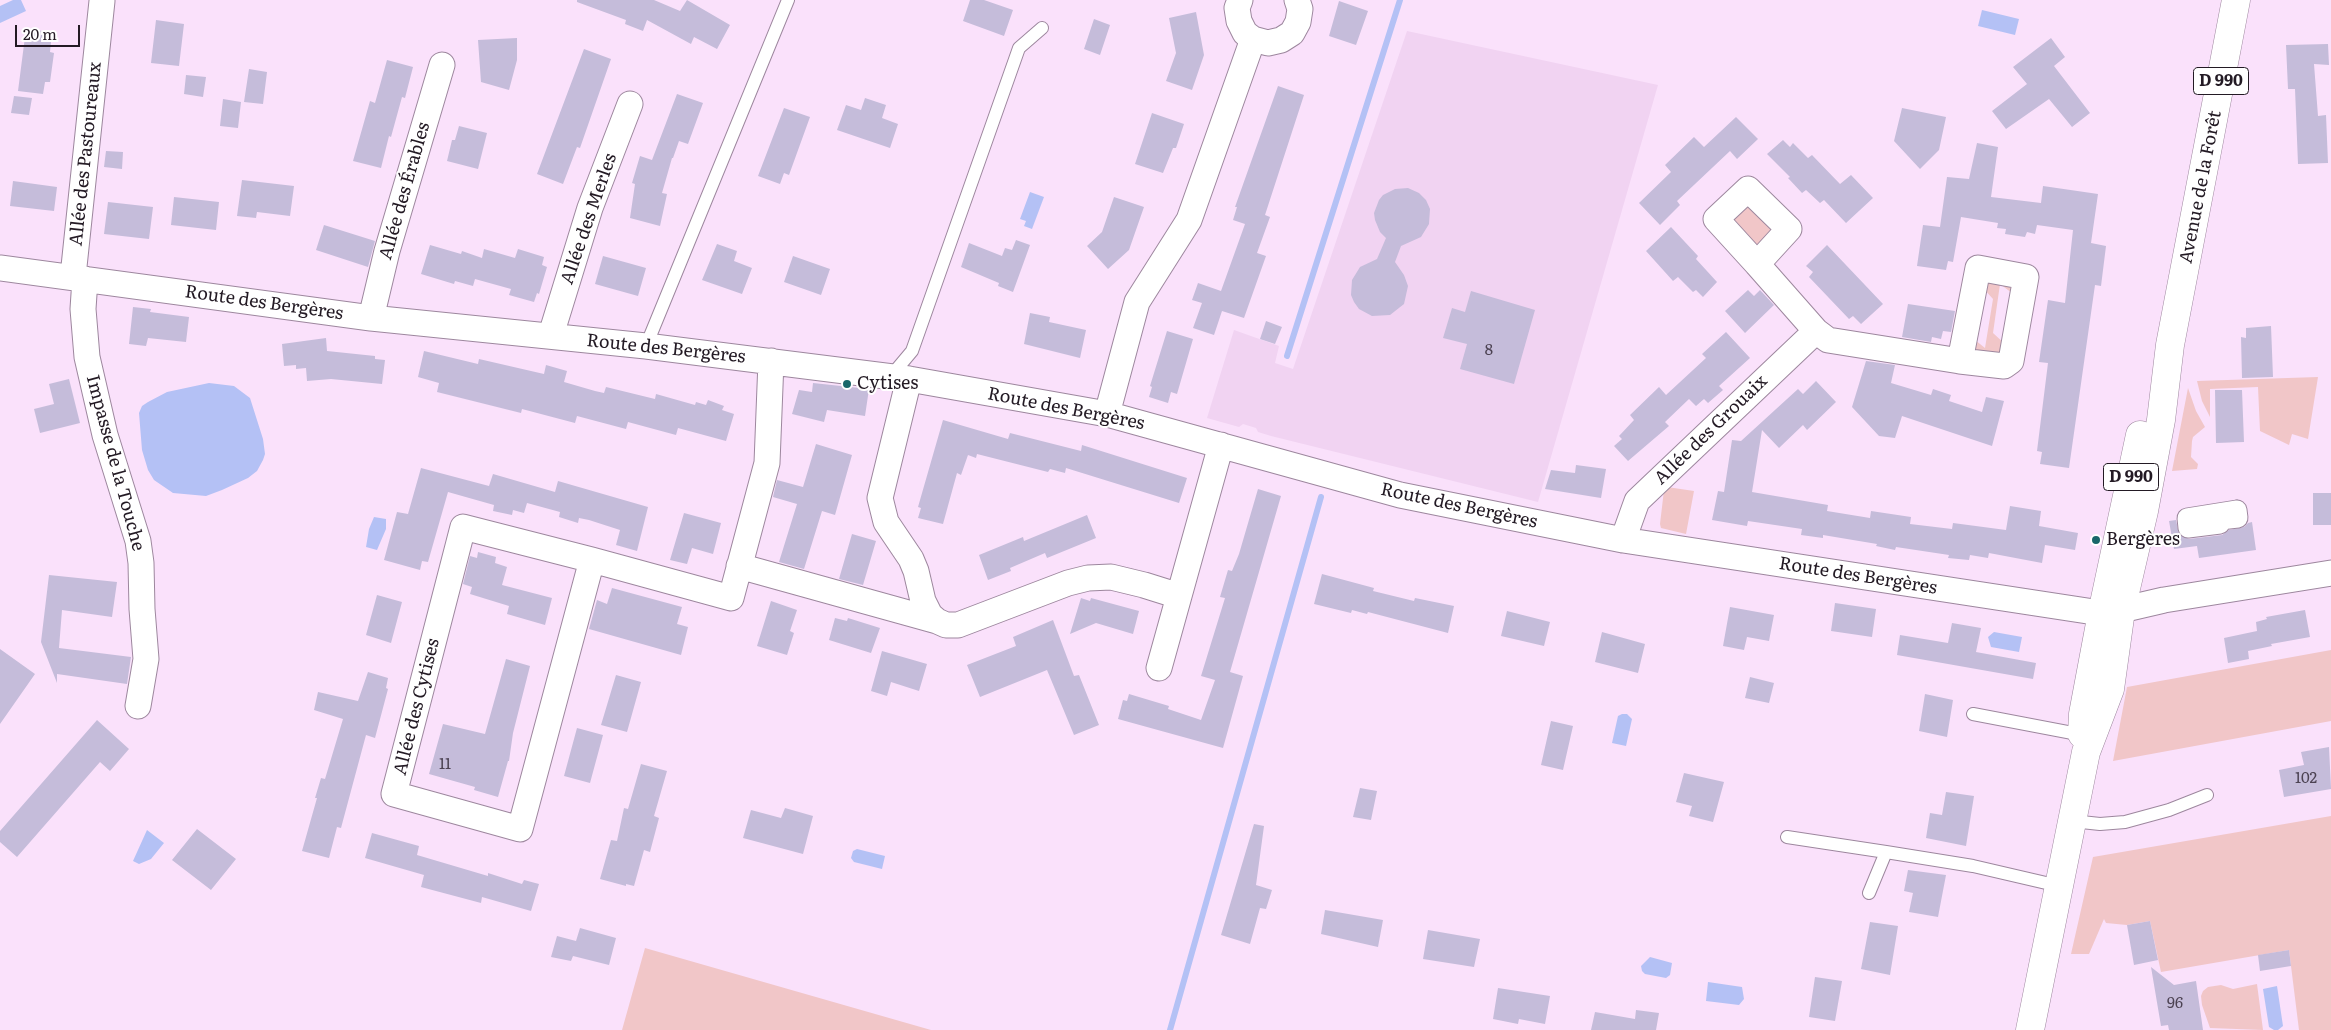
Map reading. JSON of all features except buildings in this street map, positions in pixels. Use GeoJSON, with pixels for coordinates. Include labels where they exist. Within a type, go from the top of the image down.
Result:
{"type":"FeatureCollection","features":[{"type":"Feature","properties":{"kind":"main road","name":"Avenue de la Forêt"},"geometry":{"type":"LineString","coordinates":[[2112,611],[2142,428],[2170,345],[2236,0]]}},
{"type":"Feature","properties":{"kind":"main road","name":"D 990"},"geometry":{"type":"LineString","coordinates":[[2030,1030],[2087,742],[2083,714],[2112,611]]}},
{"type":"Feature","properties":{"kind":"street"},"geometry":{"type":"LineString","coordinates":[[1240,0],[1237,8],[1238,21],[1245,32],[1253,39],[1268,43],[1281,40],[1292,33],[1298,22],[1300,9],[1297,0]]}},
{"type":"Feature","properties":{"kind":"street","name":"Allée des Pastoureaux"},"geometry":{"type":"LineString","coordinates":[[79,278],[102,2]]}},
{"type":"Feature","properties":{"kind":"street"},"geometry":{"type":"LineString","coordinates":[[1107,414],[1137,302],[1189,220],[1253,39]]}},
{"type":"Feature","properties":{"kind":"street","name":"Allée des Érables"},"geometry":{"type":"LineString","coordinates":[[371,318],[388,251],[442,65]]}},
{"type":"Feature","properties":{"kind":"street","name":"Allée des Merles"},"geometry":{"type":"LineString","coordinates":[[553,336],[554,324],[590,208],[630,104]]}},
{"type":"Feature","properties":{"kind":"street"},"geometry":{"type":"LineString","coordinates":[[1757,264],[1816,331],[1828,340],[1960,361]]}},
{"type":"Feature","properties":{"kind":"street","name":"Route des Bergères"},"geometry":{"type":"LineString","coordinates":[[0,268],[371,318],[646,346],[900,378],[1107,414],[1391,493],[1623,540],[2112,611]]}},
{"type":"Feature","properties":{"kind":"street","name":"Impasse de la Touche"},"geometry":{"type":"LineString","coordinates":[[79,278],[87,357],[106,435],[138,541],[141,563],[146,659],[138,706]]}},
{"type":"Feature","properties":{"kind":"street","name":"Allée des Grouaix"},"geometry":{"type":"LineString","coordinates":[[1623,540],[1637,501],[1816,331]]}},
{"type":"Feature","properties":{"kind":"street","name":"Allée des Cytises"},"geometry":{"type":"LineString","coordinates":[[592,560],[520,829],[394,794],[463,527],[592,560],[731,598],[767,463],[771,361]]}},
{"type":"Feature","properties":{"kind":"street"},"geometry":{"type":"LineString","coordinates":[[900,378],[880,498],[886,522],[911,559],[924,601],[930,615],[937,621]]}},
{"type":"Feature","properties":{"kind":"street"},"geometry":{"type":"LineString","coordinates":[[1159,668],[1221,445]]}},
{"type":"Feature","properties":{"kind":"street"},"geometry":{"type":"LineString","coordinates":[[739,566],[946,625],[958,625],[1088,578],[1111,578],[1144,584],[1179,596]]}},
{"type":"Feature","properties":{"kind":"street"},"geometry":{"type":"LineString","coordinates":[[2112,611],[2164,600],[2331,573]]}},
{"type":"Feature","properties":{"kind":"lane"},"geometry":{"type":"LineString","coordinates":[[646,346],[788,0]]}},
{"type":"Feature","properties":{"kind":"lane"},"geometry":{"type":"LineString","coordinates":[[900,378],[912,351],[1018,48],[1042,28]]}},
{"type":"Feature","properties":{"kind":"lane"},"geometry":{"type":"LineString","coordinates":[[1973,714],[2087,742]]}},
{"type":"Feature","properties":{"kind":"lane"},"geometry":{"type":"LineString","coordinates":[[2072,821],[2100,824],[2125,822],[2169,810],[2206,795]]}},
{"type":"Feature","properties":{"kind":"lane"},"geometry":{"type":"LineString","coordinates":[[1787,837],[1973,866],[2059,886]]}},
{"type":"Feature","properties":{"kind":"lane"},"geometry":{"type":"LineString","coordinates":[[1869,893],[1886,852]]}},
{"type":"Feature","properties":{"kind":"shaded area"},"geometry":{"type":"Polygon","coordinates":[[[1407,31],[1658,85],[1538,502],[1271,436],[1243,424],[1239,427],[1207,418],[1234,330],[1279,346],[1275,363],[1293,369],[1407,31]]]}},
{"type":"Feature","properties":{"kind":"shaded area"},"geometry":{"type":"Polygon","coordinates":[[[1744,202],[1775,227],[1758,246],[1753,248],[1729,216],[1744,202]]]}},
{"type":"Feature","properties":{"kind":"shaded area"},"geometry":{"type":"Polygon","coordinates":[[[1987,281],[2009,284],[2013,288],[2012,293],[2000,284],[1993,333],[2005,344],[1999,359],[1973,350],[1975,340],[1985,348],[1993,299],[1983,288],[1987,281]]]}},
{"type":"Feature","properties":{"kind":"shaded area"},"geometry":{"type":"Polygon","coordinates":[[[2318,377],[2308,439],[2292,434],[2289,445],[2260,431],[2258,387],[2210,389],[2210,417],[2202,401],[2197,381],[2318,377]]]}},
{"type":"Feature","properties":{"kind":"shaded area"},"geometry":{"type":"Polygon","coordinates":[[[2188,388],[2196,411],[2205,427],[2193,437],[2192,441],[2191,457],[2198,464],[2197,469],[2172,471],[2188,388]]]}},
{"type":"Feature","properties":{"kind":"shaded area"},"geometry":{"type":"Polygon","coordinates":[[[1667,487],[1694,491],[1686,534],[1661,528],[1664,490],[1667,487]]]}},
{"type":"Feature","properties":{"kind":"shaded area"},"geometry":{"type":"Polygon","coordinates":[[[2331,650],[2331,721],[2113,761],[2127,687],[2331,650]]]}},
{"type":"Feature","properties":{"kind":"shaded area"},"geometry":{"type":"Polygon","coordinates":[[[2331,816],[2331,1030],[2299,1030],[2289,950],[2161,972],[2150,921],[2127,925],[2106,923],[2104,919],[2089,954],[2071,954],[2093,857],[2331,816]]]}},
{"type":"Feature","properties":{"kind":"shaded area"},"geometry":{"type":"Polygon","coordinates":[[[645,948],[931,1030],[622,1030],[645,948]]]}},
{"type":"Feature","properties":{"kind":"shaded area"},"geometry":{"type":"Polygon","coordinates":[[[2257,984],[2263,1030],[2210,1028],[2202,1005],[2201,996],[2203,991],[2208,987],[2221,985],[2233,989],[2257,984]]]}},
{"type":"Feature","properties":{"kind":"water"},"geometry":{"type":"Polygon","coordinates":[[[13,0],[21,0],[26,11],[0,23],[0,6],[13,0]]]}},
{"type":"Feature","properties":{"kind":"water"},"geometry":{"type":"Polygon","coordinates":[[[1982,10],[2019,19],[2015,35],[1978,26],[1982,10]]]}},
{"type":"Feature","properties":{"kind":"water"},"geometry":{"type":"Polygon","coordinates":[[[1030,192],[1044,197],[1032,229],[1024,226],[1026,221],[1020,219],[1030,192]]]}},
{"type":"Feature","properties":{"kind":"water"},"geometry":{"type":"Polygon","coordinates":[[[209,383],[234,386],[250,398],[263,439],[265,454],[257,471],[248,478],[222,490],[206,496],[173,493],[154,480],[148,470],[142,450],[139,413],[142,406],[167,392],[209,383]]]}},
{"type":"Feature","properties":{"kind":"water"},"geometry":{"type":"Polygon","coordinates":[[[374,517],[386,519],[386,529],[377,550],[366,547],[369,529],[374,517]]]}},
{"type":"Feature","properties":{"kind":"water"},"geometry":{"type":"Polygon","coordinates":[[[1994,632],[2022,637],[2019,652],[1991,647],[1988,637],[1994,632]]]}},
{"type":"Feature","properties":{"kind":"water"},"geometry":{"type":"Polygon","coordinates":[[[1627,714],[1632,719],[1626,746],[1612,743],[1618,716],[1627,714]]]}},
{"type":"Feature","properties":{"kind":"water"},"geometry":{"type":"Polygon","coordinates":[[[147,830],[164,843],[151,859],[139,864],[133,861],[147,830]]]}},
{"type":"Feature","properties":{"kind":"water"},"geometry":{"type":"Polygon","coordinates":[[[857,849],[885,856],[882,869],[854,862],[851,858],[853,851],[857,849]]]}},
{"type":"Feature","properties":{"kind":"water"},"geometry":{"type":"Polygon","coordinates":[[[1650,957],[1672,963],[1670,975],[1666,978],[1645,974],[1641,966],[1650,957]]]}},
{"type":"Feature","properties":{"kind":"water"},"geometry":{"type":"Polygon","coordinates":[[[1708,982],[1742,987],[1744,999],[1739,1005],[1706,1001],[1708,982]]]}},
{"type":"Feature","properties":{"kind":"water"},"geometry":{"type":"Polygon","coordinates":[[[2277,986],[2283,1026],[2278,1030],[2274,1030],[2269,1027],[2263,989],[2277,986]]]}},
{"type":"Feature","properties":{"kind":"waterway"},"geometry":{"type":"LineString","coordinates":[[1287,356],[1400,0]]}},
{"type":"Feature","properties":{"kind":"waterway"},"geometry":{"type":"LineString","coordinates":[[1170,1030],[1321,497]]}},
{"type":"Feature","properties":{"kind":"place","name":"Cytises"},"geometry":{"type":"Point","coordinates":[847,384]}},
{"type":"Feature","properties":{"kind":"place","name":"Bergères"},"geometry":{"type":"Point","coordinates":[2096,540]}}]}
